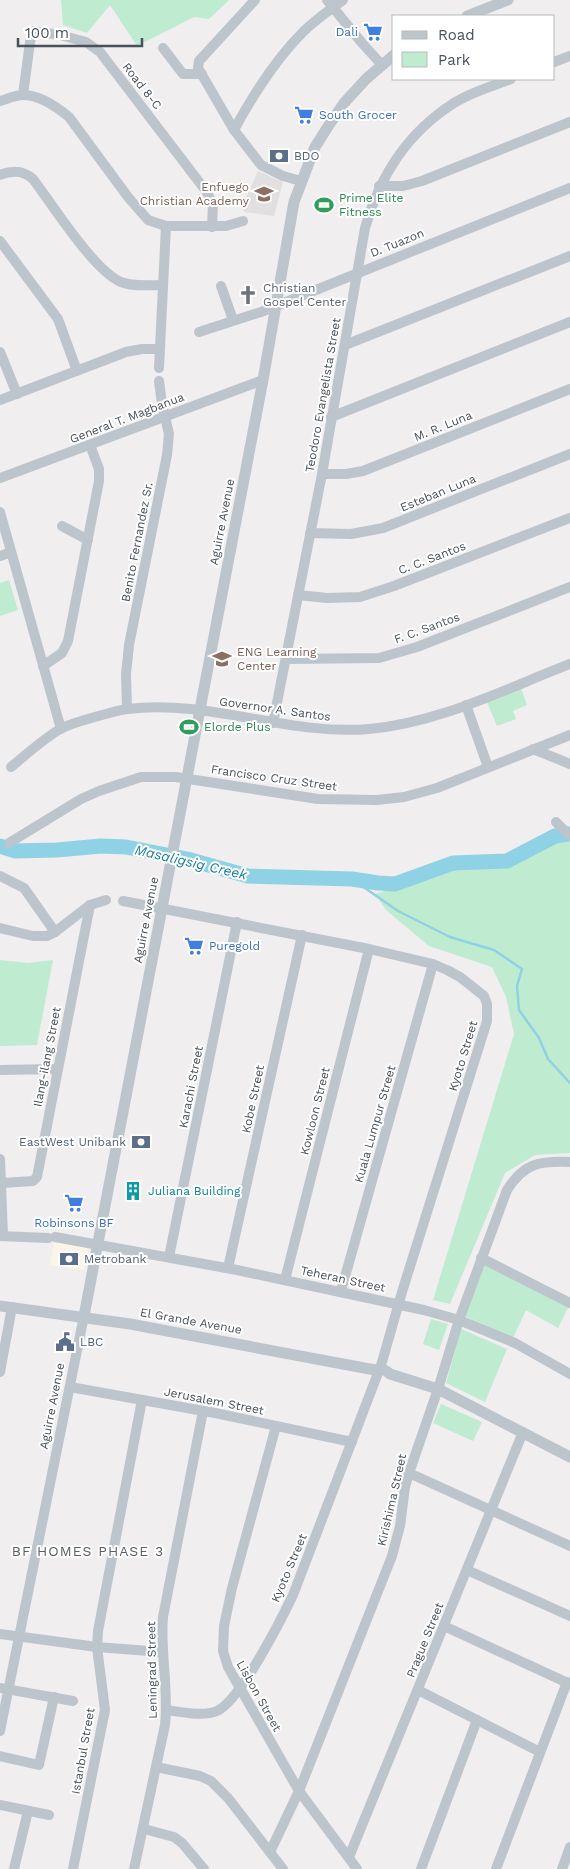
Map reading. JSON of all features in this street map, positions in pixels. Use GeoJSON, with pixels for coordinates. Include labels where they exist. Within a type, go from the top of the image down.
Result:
{"type":"FeatureCollection","features":[{"type":"Feature","properties":{"kind":"street"},"geometry":{"type":"LineString","coordinates":[[254,0],[199,61],[200,71],[234,130],[261,165],[283,176],[301,181]]}},
{"type":"Feature","properties":{"kind":"street"},"geometry":{"type":"LineString","coordinates":[[234,130],[253,95],[283,55],[330,4],[343,0]]}},
{"type":"Feature","properties":{"kind":"street"},"geometry":{"type":"LineString","coordinates":[[470,15],[508,0]]}},
{"type":"Feature","properties":{"kind":"street"},"geometry":{"type":"LineString","coordinates":[[330,4],[381,64]]}},
{"type":"Feature","properties":{"kind":"street","name":"Road 8-C"},"geometry":{"type":"LineString","coordinates":[[23,95],[33,31],[60,35],[86,42],[100,52],[206,191],[213,204],[212,227]]}},
{"type":"Feature","properties":{"kind":"street"},"geometry":{"type":"LineString","coordinates":[[163,48],[183,74],[200,71]]}},
{"type":"Feature","properties":{"kind":"street"},"geometry":{"type":"LineString","coordinates":[[555,62],[570,56]]}},
{"type":"Feature","properties":{"kind":"street","name":"Aguirre Avenue"},"geometry":{"type":"LineString","coordinates":[[0,1731],[4,1689],[19,1637],[70,1387],[174,849],[263,380],[289,224],[301,181],[316,147],[329,125],[344,103],[366,79],[381,64],[392,57]]}},
{"type":"Feature","properties":{"kind":"street","name":"Teodoro Evangelista Street"},"geometry":{"type":"LineString","coordinates":[[273,723],[322,474],[365,228],[379,186],[412,138],[438,114],[456,102],[509,80]]}},
{"type":"Feature","properties":{"kind":"street"},"geometry":{"type":"LineString","coordinates":[[0,101],[23,95],[44,101],[60,109],[69,117],[142,215],[148,220],[166,226],[212,227],[226,226],[243,221]]}},
{"type":"Feature","properties":{"kind":"street"},"geometry":{"type":"LineString","coordinates":[[379,186],[402,186],[422,181],[570,122]]}},
{"type":"Feature","properties":{"kind":"street"},"geometry":{"type":"LineString","coordinates":[[0,174],[18,171],[27,173],[33,178],[94,261],[111,277],[122,283],[163,285]]}},
{"type":"Feature","properties":{"kind":"street","name":"D. Tuazon"},"geometry":{"type":"LineString","coordinates":[[200,332],[276,306],[570,188]]}},
{"type":"Feature","properties":{"kind":"street"},"geometry":{"type":"LineString","coordinates":[[159,368],[166,226]]}},
{"type":"Feature","properties":{"kind":"street"},"geometry":{"type":"LineString","coordinates":[[0,241],[58,319],[77,371]]}},
{"type":"Feature","properties":{"kind":"street"},"geometry":{"type":"LineString","coordinates":[[345,345],[570,256]]}},
{"type":"Feature","properties":{"kind":"street"},"geometry":{"type":"LineString","coordinates":[[221,286],[233,320]]}},
{"type":"Feature","properties":{"kind":"street"},"geometry":{"type":"LineString","coordinates":[[331,416],[570,322]]}},
{"type":"Feature","properties":{"kind":"street"},"geometry":{"type":"LineString","coordinates":[[0,400],[126,352],[142,349],[160,349]]}},
{"type":"Feature","properties":{"kind":"street"},"geometry":{"type":"LineString","coordinates":[[0,352],[17,394]]}},
{"type":"Feature","properties":{"kind":"street","name":"General T. Magbanua"},"geometry":{"type":"LineString","coordinates":[[0,478],[263,380]]}},
{"type":"Feature","properties":{"kind":"street","name":"Benito Fernandez Sr."},"geometry":{"type":"LineString","coordinates":[[126,709],[126,674],[129,645],[167,456],[169,434],[164,417],[159,382]]}},
{"type":"Feature","properties":{"kind":"street","name":"M. R. Luna"},"geometry":{"type":"LineString","coordinates":[[322,474],[346,474],[363,471],[570,389]]}},
{"type":"Feature","properties":{"kind":"street"},"geometry":{"type":"LineString","coordinates":[[43,666],[62,653],[68,641],[99,481],[99,469],[90,445]]}},
{"type":"Feature","properties":{"kind":"street","name":"Esteban Luna"},"geometry":{"type":"LineString","coordinates":[[310,533],[351,534],[383,528],[570,454]]}},
{"type":"Feature","properties":{"kind":"street"},"geometry":{"type":"LineString","coordinates":[[0,512],[61,729]]}},
{"type":"Feature","properties":{"kind":"street","name":"C. C. Santos"},"geometry":{"type":"LineString","coordinates":[[298,595],[327,598],[360,596],[394,586],[570,518]]}},
{"type":"Feature","properties":{"kind":"street"},"geometry":{"type":"LineString","coordinates":[[62,526],[88,540]]}},
{"type":"Feature","properties":{"kind":"street"},"geometry":{"type":"LineString","coordinates":[[0,556],[12,552]]}},
{"type":"Feature","properties":{"kind":"street","name":"F. C. Santos"},"geometry":{"type":"LineString","coordinates":[[286,659],[380,658],[417,647],[570,587]]}},
{"type":"Feature","properties":{"kind":"street","name":"Governor A. Santos"},"geometry":{"type":"LineString","coordinates":[[11,767],[61,729],[79,721],[126,709],[156,708],[200,711],[308,729],[368,730],[425,719],[570,664]]}},
{"type":"Feature","properties":{"kind":"street"},"geometry":{"type":"LineString","coordinates":[[466,705],[488,767]]}},
{"type":"Feature","properties":{"kind":"street","name":"Francisco Cruz Street"},"geometry":{"type":"LineString","coordinates":[[9,843],[81,799],[99,790],[140,777],[165,776],[187,778],[318,799],[370,800],[427,791],[570,735]]}},
{"type":"Feature","properties":{"kind":"street"},"geometry":{"type":"LineString","coordinates":[[533,750],[570,764]]}},
{"type":"Feature","properties":{"kind":"street"},"geometry":{"type":"LineString","coordinates":[[559,825],[570,836]]}},
{"type":"Feature","properties":{"kind":"street"},"geometry":{"type":"LineString","coordinates":[[0,876],[24,888],[55,932]]}},
{"type":"Feature","properties":{"kind":"street"},"geometry":{"type":"LineString","coordinates":[[0,928],[33,936],[47,936],[90,905],[106,900]]}},
{"type":"Feature","properties":{"kind":"street","name":"Kyoto Street"},"geometry":{"type":"LineString","coordinates":[[124,901],[302,935],[433,964],[447,970],[476,988],[484,996],[488,1012],[398,1303],[381,1371],[293,1595],[280,1621],[240,1688],[228,1703],[216,1711],[200,1713],[166,1710]]}},
{"type":"Feature","properties":{"kind":"street","name":"Ilang-ilang Street"},"geometry":{"type":"LineString","coordinates":[[2,1183],[33,1180],[37,1177],[90,905]]}},
{"type":"Feature","properties":{"kind":"street","name":"Karachi Street"},"geometry":{"type":"LineString","coordinates":[[169,1257],[237,922]]}},
{"type":"Feature","properties":{"kind":"street","name":"Kobe Street"},"geometry":{"type":"LineString","coordinates":[[228,1268],[302,935]]}},
{"type":"Feature","properties":{"kind":"street","name":"Kowloon Street"},"geometry":{"type":"LineString","coordinates":[[285,1280],[369,949]]}},
{"type":"Feature","properties":{"kind":"street","name":"Kuala Lumpur Street"},"geometry":{"type":"LineString","coordinates":[[341,1291],[433,964]]}},
{"type":"Feature","properties":{"kind":"street"},"geometry":{"type":"LineString","coordinates":[[0,1070],[57,1069]]}},
{"type":"Feature","properties":{"kind":"street"},"geometry":{"type":"LineString","coordinates":[[0,1159],[2,1236]]}},
{"type":"Feature","properties":{"kind":"street","name":"Kirishima Street"},"geometry":{"type":"LineString","coordinates":[[270,1852],[299,1791],[392,1556],[400,1526],[409,1473],[459,1320],[506,1190],[514,1178],[526,1168],[538,1163],[570,1162]]}},
{"type":"Feature","properties":{"kind":"street","name":"Teheran Street"},"geometry":{"type":"LineString","coordinates":[[2,1236],[52,1237],[228,1268],[398,1303],[459,1320],[514,1344],[570,1374]]}},
{"type":"Feature","properties":{"kind":"street"},"geometry":{"type":"LineString","coordinates":[[482,1258],[570,1303]]}},
{"type":"Feature","properties":{"kind":"street"},"geometry":{"type":"LineString","coordinates":[[0,1372],[6,1306]]}},
{"type":"Feature","properties":{"kind":"street","name":"El Grande Avenue"},"geometry":{"type":"LineString","coordinates":[[6,1306],[84,1316],[381,1371],[438,1389],[570,1457]]}},
{"type":"Feature","properties":{"kind":"street","name":"Jerusalem Street"},"geometry":{"type":"LineString","coordinates":[[70,1387],[203,1411],[352,1442]]}},
{"type":"Feature","properties":{"kind":"street","name":"Istanbul Street"},"geometry":{"type":"LineString","coordinates":[[73,1869],[104,1710],[97,1647],[101,1612],[142,1400]]}},
{"type":"Feature","properties":{"kind":"street","name":"Leningrad Street"},"geometry":{"type":"LineString","coordinates":[[134,1869],[144,1829],[166,1710],[162,1634],[166,1598],[203,1411]]}},
{"type":"Feature","properties":{"kind":"street","name":"Lisbon Street"},"geometry":{"type":"LineString","coordinates":[[276,1426],[232,1588],[222,1644],[225,1660],[299,1791],[357,1869]]}},
{"type":"Feature","properties":{"kind":"street","name":"Prague Street"},"geometry":{"type":"LineString","coordinates":[[348,1857],[523,1432]]}},
{"type":"Feature","properties":{"kind":"street"},"geometry":{"type":"LineString","coordinates":[[409,1473],[570,1546]]}},
{"type":"Feature","properties":{"kind":"street"},"geometry":{"type":"LineString","coordinates":[[467,1570],[570,1616]]}},
{"type":"Feature","properties":{"kind":"street"},"geometry":{"type":"LineString","coordinates":[[444,1626],[568,1683],[496,1869]]}},
{"type":"Feature","properties":{"kind":"street"},"geometry":{"type":"LineString","coordinates":[[0,1634],[97,1647],[162,1652]]}},
{"type":"Feature","properties":{"kind":"street"},"geometry":{"type":"LineString","coordinates":[[4,1689],[73,1701]]}},
{"type":"Feature","properties":{"kind":"street"},"geometry":{"type":"LineString","coordinates":[[418,1690],[540,1752]]}},
{"type":"Feature","properties":{"kind":"street"},"geometry":{"type":"LineString","coordinates":[[0,1756],[39,1764],[54,1698]]}},
{"type":"Feature","properties":{"kind":"street"},"geometry":{"type":"LineString","coordinates":[[421,1869],[477,1720]]}},
{"type":"Feature","properties":{"kind":"street"},"geometry":{"type":"LineString","coordinates":[[156,1767],[200,1776],[211,1781],[228,1798],[283,1869]]}},
{"type":"Feature","properties":{"kind":"street"},"geometry":{"type":"LineString","coordinates":[[0,1805],[49,1815]]}},
{"type":"Feature","properties":{"kind":"street"},"geometry":{"type":"LineString","coordinates":[[14,1869],[28,1811]]}},
{"type":"Feature","properties":{"kind":"street"},"geometry":{"type":"LineString","coordinates":[[144,1829],[174,1837],[182,1843],[204,1869]]}},
{"type":"Feature","properties":{"kind":"street"},"geometry":{"type":"LineString","coordinates":[[562,1869],[570,1846]]}},
{"type":"Feature","properties":{"kind":"shaded area","name":"Enfuego Christian Academy"},"geometry":{"type":"Polygon","coordinates":[[[258,171],[283,182],[274,216],[244,212],[242,206],[258,171]]]}},
{"type":"Feature","properties":{"kind":"shaded area","name":"Metrobank"},"geometry":{"type":"Polygon","coordinates":[[[54,1242],[87,1248],[84,1270],[50,1265],[54,1242]]]}},
{"type":"Feature","properties":{"kind":"green space"},"geometry":{"type":"Polygon","coordinates":[[[61,0],[229,0],[209,19],[194,17],[137,46],[110,5],[87,33],[63,25],[61,0]]]}},
{"type":"Feature","properties":{"kind":"green space"},"geometry":{"type":"Polygon","coordinates":[[[9,580],[18,610],[0,616],[0,583],[9,580]]]}},
{"type":"Feature","properties":{"kind":"green space"},"geometry":{"type":"Polygon","coordinates":[[[521,688],[527,705],[513,711],[516,719],[497,726],[487,702],[521,688]]]}},
{"type":"Feature","properties":{"kind":"green space"},"geometry":{"type":"Polygon","coordinates":[[[570,834],[570,1153],[535,1155],[505,1173],[450,1304],[433,1300],[514,1034],[506,997],[492,967],[429,946],[386,910],[375,894],[455,869],[509,866],[555,836],[570,834]]]}},
{"type":"Feature","properties":{"kind":"green space"},"geometry":{"type":"Polygon","coordinates":[[[0,960],[28,963],[53,960],[37,1045],[0,1046],[0,960]]]}},
{"type":"Feature","properties":{"kind":"green space"},"geometry":{"type":"Polygon","coordinates":[[[484,1264],[569,1306],[558,1328],[526,1310],[513,1338],[465,1316],[484,1264]]]}},
{"type":"Feature","properties":{"kind":"green space"},"geometry":{"type":"Polygon","coordinates":[[[431,1319],[448,1324],[439,1350],[423,1344],[431,1319]]]}},
{"type":"Feature","properties":{"kind":"green space"},"geometry":{"type":"Polygon","coordinates":[[[461,1329],[507,1349],[485,1402],[446,1383],[461,1329]]]}},
{"type":"Feature","properties":{"kind":"green space"},"geometry":{"type":"Polygon","coordinates":[[[441,1404],[482,1422],[473,1441],[433,1423],[441,1404]]]}},
{"type":"Feature","properties":{"kind":"waterway","name":"Masaligsig Creek"},"geometry":{"type":"LineString","coordinates":[[0,846],[15,851],[101,846],[126,847],[187,859],[248,876],[352,879],[395,884],[453,863],[507,861],[555,836],[570,834]]}},
{"type":"Feature","properties":{"kind":"waterway","name":"Masaligsig Creek"},"geometry":{"type":"LineString","coordinates":[[352,879],[398,911],[450,937],[494,950],[522,969],[517,986],[519,1010],[539,1038],[548,1059],[570,1083]]}},
{"type":"Feature","properties":{"kind":"place","name":"Dali"},"geometry":{"type":"Point","coordinates":[373,32]}},
{"type":"Feature","properties":{"kind":"place","name":"South Grocer"},"geometry":{"type":"Point","coordinates":[304,115]}},
{"type":"Feature","properties":{"kind":"place","name":"BDO"},"geometry":{"type":"Point","coordinates":[279,156]}},
{"type":"Feature","properties":{"kind":"place","name":"Enfuego Christian Academy"},"geometry":{"type":"Point","coordinates":[264,194]}},
{"type":"Feature","properties":{"kind":"place","name":"Prime Elite Fitness"},"geometry":{"type":"Point","coordinates":[324,205]}},
{"type":"Feature","properties":{"kind":"place","name":"Christian Gospel Center"},"geometry":{"type":"Point","coordinates":[248,295]}},
{"type":"Feature","properties":{"kind":"place","name":"ENG Learning Center"},"geometry":{"type":"Point","coordinates":[222,659]}},
{"type":"Feature","properties":{"kind":"place","name":"Elorde Plus"},"geometry":{"type":"Point","coordinates":[189,727]}},
{"type":"Feature","properties":{"kind":"place","name":"Puregold"},"geometry":{"type":"Point","coordinates":[194,946]}},
{"type":"Feature","properties":{"kind":"place","name":"EastWest Unibank"},"geometry":{"type":"Point","coordinates":[141,1142]}},
{"type":"Feature","properties":{"kind":"place","name":"Juliana Building"},"geometry":{"type":"Point","coordinates":[133,1191]}},
{"type":"Feature","properties":{"kind":"place","name":"Robinsons BF"},"geometry":{"type":"Point","coordinates":[74,1203]}},
{"type":"Feature","properties":{"kind":"place","name":"Metrobank"},"geometry":{"type":"Point","coordinates":[69,1259]}},
{"type":"Feature","properties":{"kind":"place","name":"LBC"},"geometry":{"type":"Point","coordinates":[65,1342]}},
{"type":"Feature","properties":{"kind":"district","name":"BF HOMES PHASE 3"},"geometry":{"type":"Point","coordinates":[88,1551]}}]}
